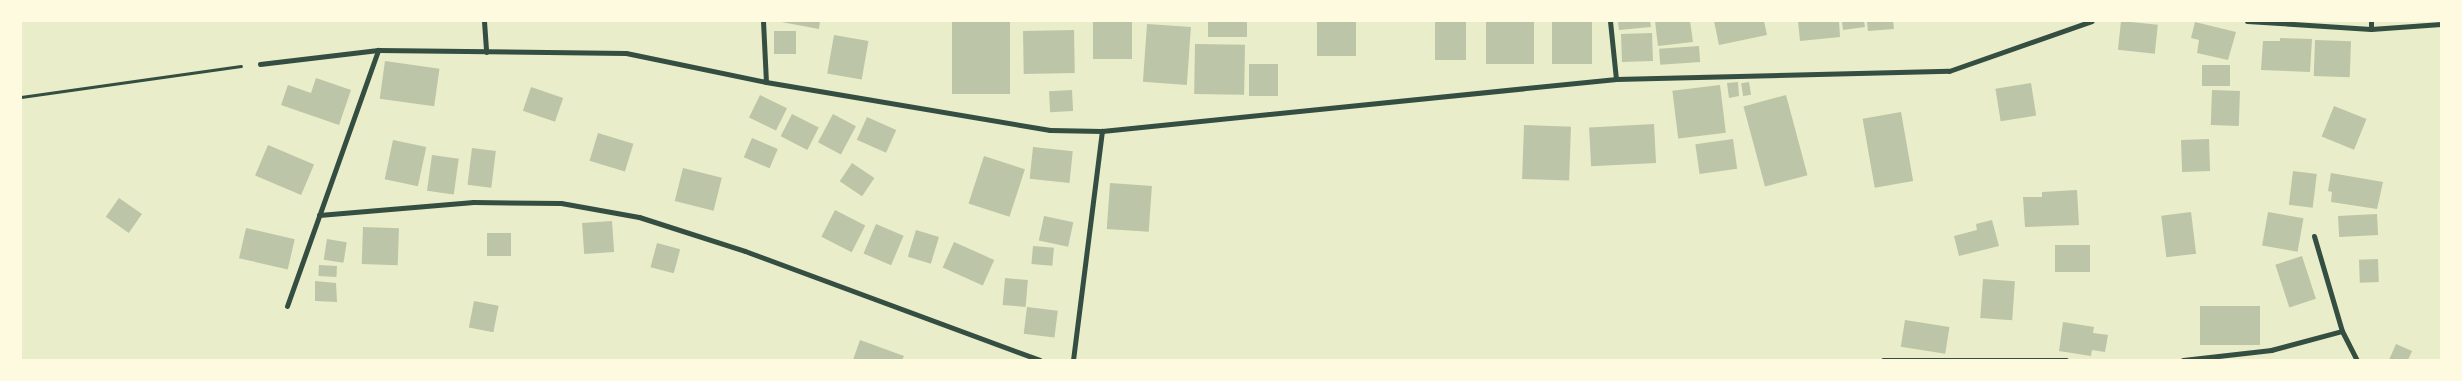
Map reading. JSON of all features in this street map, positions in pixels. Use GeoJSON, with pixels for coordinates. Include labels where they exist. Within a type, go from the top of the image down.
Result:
{"type":"FeatureCollection","features":[{"type":"Feature","properties":{"kind":"street"},"geometry":{"type":"LineString","coordinates":[[484,21],[486,52]]}},
{"type":"Feature","properties":{"kind":"street"},"geometry":{"type":"LineString","coordinates":[[763,21],[766,82]]}},
{"type":"Feature","properties":{"kind":"street"},"geometry":{"type":"LineString","coordinates":[[1610,21],[1616,79]]}},
{"type":"Feature","properties":{"kind":"street"},"geometry":{"type":"LineString","coordinates":[[260,64],[378,50],[626,53],[766,82],[1050,130],[1102,131],[1616,79],[1949,71],[2092,21]]}},
{"type":"Feature","properties":{"kind":"street"},"geometry":{"type":"LineString","coordinates":[[2247,21],[2371,29],[2441,24]]}},
{"type":"Feature","properties":{"kind":"street"},"geometry":{"type":"LineString","coordinates":[[2371,21],[2371,29]]}},
{"type":"Feature","properties":{"kind":"street"},"geometry":{"type":"LineString","coordinates":[[287,306],[378,50]]}},
{"type":"Feature","properties":{"kind":"street"},"geometry":{"type":"LineString","coordinates":[[1073,360],[1102,131]]}},
{"type":"Feature","properties":{"kind":"street"},"geometry":{"type":"LineString","coordinates":[[319,215],[473,202],[561,203],[639,217],[744,251],[1039,360]]}},
{"type":"Feature","properties":{"kind":"street"},"geometry":{"type":"LineString","coordinates":[[2314,236],[2342,331],[2357,360]]}},
{"type":"Feature","properties":{"kind":"street"},"geometry":{"type":"LineString","coordinates":[[2183,360],[2270,350],[2342,331]]}},
{"type":"Feature","properties":{"kind":"street"},"geometry":{"type":"LineString","coordinates":[[1883,360],[2066,360]]}},
{"type":"Feature","properties":{"kind":"path"},"geometry":{"type":"LineString","coordinates":[[21,97],[260,64]]}},
{"type":"Feature","properties":{"kind":"building"},"geometry":{"type":"Polygon","coordinates":[[[776,21],[820,21],[819,29],[776,21]]]}},
{"type":"Feature","properties":{"kind":"building"},"geometry":{"type":"Polygon","coordinates":[[[952,21],[1010,21],[1010,94],[952,94],[952,21]]]}},
{"type":"Feature","properties":{"kind":"building"},"geometry":{"type":"Polygon","coordinates":[[[1093,21],[1132,21],[1132,59],[1093,59],[1093,21]]]}},
{"type":"Feature","properties":{"kind":"building"},"geometry":{"type":"Polygon","coordinates":[[[1208,21],[1247,21],[1247,37],[1208,37],[1208,21]]]}},
{"type":"Feature","properties":{"kind":"building"},"geometry":{"type":"Polygon","coordinates":[[[1317,21],[1356,21],[1356,56],[1317,56],[1317,21]]]}},
{"type":"Feature","properties":{"kind":"building"},"geometry":{"type":"Polygon","coordinates":[[[1435,21],[1466,21],[1466,60],[1435,60],[1435,21]]]}},
{"type":"Feature","properties":{"kind":"building"},"geometry":{"type":"Polygon","coordinates":[[[1486,21],[1534,21],[1534,64],[1486,64],[1486,21]]]}},
{"type":"Feature","properties":{"kind":"building"},"geometry":{"type":"Polygon","coordinates":[[[1552,21],[1592,21],[1592,64],[1552,64],[1552,21]]]}},
{"type":"Feature","properties":{"kind":"building"},"geometry":{"type":"Polygon","coordinates":[[[1618,21],[1650,21],[1651,27],[1619,30],[1618,21]]]}},
{"type":"Feature","properties":{"kind":"building"},"geometry":{"type":"Polygon","coordinates":[[[1655,21],[1690,21],[1693,42],[1658,46],[1655,21]]]}},
{"type":"Feature","properties":{"kind":"building"},"geometry":{"type":"Polygon","coordinates":[[[1714,21],[1764,21],[1767,35],[1719,45],[1714,21]]]}},
{"type":"Feature","properties":{"kind":"building"},"geometry":{"type":"Polygon","coordinates":[[[1798,21],[1839,21],[1840,37],[1800,41],[1798,21]]]}},
{"type":"Feature","properties":{"kind":"building"},"geometry":{"type":"Polygon","coordinates":[[[1842,21],[1864,21],[1865,27],[1843,30],[1842,21]]]}},
{"type":"Feature","properties":{"kind":"building"},"geometry":{"type":"Polygon","coordinates":[[[1867,21],[1893,21],[1894,29],[1868,31],[1867,21]]]}},
{"type":"Feature","properties":{"kind":"building"},"geometry":{"type":"Polygon","coordinates":[[[2121,21],[2158,25],[2155,54],[2118,50],[2121,21]]]}},
{"type":"Feature","properties":{"kind":"building"},"geometry":{"type":"Polygon","coordinates":[[[2195,22],[2236,32],[2228,60],[2197,53],[2199,40],[2191,38],[2195,22]]]}},
{"type":"Feature","properties":{"kind":"building"},"geometry":{"type":"Polygon","coordinates":[[[1147,24],[1191,27],[1187,85],[1143,82],[1147,24]]]}},
{"type":"Feature","properties":{"kind":"building"},"geometry":{"type":"Polygon","coordinates":[[[1074,30],[1075,73],[1024,74],[1023,31],[1074,30]]]}},
{"type":"Feature","properties":{"kind":"building"},"geometry":{"type":"Polygon","coordinates":[[[774,31],[796,31],[796,54],[774,54],[774,31]]]}},
{"type":"Feature","properties":{"kind":"building"},"geometry":{"type":"Polygon","coordinates":[[[1652,33],[1653,61],[1622,62],[1621,34],[1652,33]]]}},
{"type":"Feature","properties":{"kind":"building"},"geometry":{"type":"Polygon","coordinates":[[[834,35],[868,41],[862,79],[827,73],[834,35]]]}},
{"type":"Feature","properties":{"kind":"building"},"geometry":{"type":"Polygon","coordinates":[[[2280,38],[2312,39],[2310,72],[2261,70],[2263,41],[2280,41],[2280,38]]]}},
{"type":"Feature","properties":{"kind":"building"},"geometry":{"type":"Polygon","coordinates":[[[2315,40],[2351,41],[2350,77],[2314,76],[2315,40]]]}},
{"type":"Feature","properties":{"kind":"building"},"geometry":{"type":"Polygon","coordinates":[[[1195,44],[1245,45],[1244,95],[1194,94],[1195,44]]]}},
{"type":"Feature","properties":{"kind":"building"},"geometry":{"type":"Polygon","coordinates":[[[1699,46],[1700,62],[1660,65],[1659,49],[1699,46]]]}},
{"type":"Feature","properties":{"kind":"building"},"geometry":{"type":"Polygon","coordinates":[[[385,61],[439,69],[434,106],[380,99],[385,61]]]}},
{"type":"Feature","properties":{"kind":"building"},"geometry":{"type":"Polygon","coordinates":[[[1249,64],[1278,64],[1278,96],[1249,96],[1249,64]]]}},
{"type":"Feature","properties":{"kind":"building"},"geometry":{"type":"Polygon","coordinates":[[[2202,65],[2230,65],[2230,86],[2202,86],[2202,65]]]}},
{"type":"Feature","properties":{"kind":"building"},"geometry":{"type":"Polygon","coordinates":[[[316,78],[351,90],[339,125],[281,105],[288,85],[311,93],[316,78]]]}},
{"type":"Feature","properties":{"kind":"building"},"geometry":{"type":"Polygon","coordinates":[[[1738,82],[1739,96],[1729,98],[1727,83],[1738,82]]]}},
{"type":"Feature","properties":{"kind":"building"},"geometry":{"type":"Polygon","coordinates":[[[1749,82],[1751,95],[1743,96],[1741,83],[1749,82]]]}},
{"type":"Feature","properties":{"kind":"building"},"geometry":{"type":"Polygon","coordinates":[[[2031,83],[2036,116],[2001,121],[1995,89],[2031,83]]]}},
{"type":"Feature","properties":{"kind":"building"},"geometry":{"type":"Polygon","coordinates":[[[1720,85],[1726,133],[1678,138],[1672,91],[1720,85]]]}},
{"type":"Feature","properties":{"kind":"building"},"geometry":{"type":"Polygon","coordinates":[[[531,87],[563,98],[555,122],[523,111],[531,87]]]}},
{"type":"Feature","properties":{"kind":"building"},"geometry":{"type":"Polygon","coordinates":[[[1072,90],[1073,111],[1050,112],[1049,91],[1072,90]]]}},
{"type":"Feature","properties":{"kind":"building"},"geometry":{"type":"Polygon","coordinates":[[[2212,90],[2240,91],[2239,126],[2211,125],[2212,90]]]}},
{"type":"Feature","properties":{"kind":"building"},"geometry":{"type":"Polygon","coordinates":[[[760,95],[787,108],[776,131],[749,117],[760,95]]]}},
{"type":"Feature","properties":{"kind":"building"},"geometry":{"type":"Polygon","coordinates":[[[1786,95],[1807,175],[1765,187],[1743,106],[1786,95]]]}},
{"type":"Feature","properties":{"kind":"building"},"geometry":{"type":"Polygon","coordinates":[[[2334,106],[2366,119],[2354,150],[2322,137],[2334,106]]]}},
{"type":"Feature","properties":{"kind":"building"},"geometry":{"type":"Polygon","coordinates":[[[1901,112],[1913,181],[1875,188],[1863,119],[1901,112]]]}},
{"type":"Feature","properties":{"kind":"building"},"geometry":{"type":"Polygon","coordinates":[[[792,114],[819,128],[807,150],[781,136],[792,114]]]}},
{"type":"Feature","properties":{"kind":"building"},"geometry":{"type":"Polygon","coordinates":[[[833,114],[856,126],[841,154],[818,142],[833,114]]]}},
{"type":"Feature","properties":{"kind":"building"},"geometry":{"type":"Polygon","coordinates":[[[867,117],[896,130],[886,153],[857,140],[867,117]]]}},
{"type":"Feature","properties":{"kind":"building"},"geometry":{"type":"Polygon","coordinates":[[[1654,124],[1656,163],[1591,166],[1589,127],[1654,124]]]}},
{"type":"Feature","properties":{"kind":"building"},"geometry":{"type":"Polygon","coordinates":[[[1524,125],[1571,127],[1569,181],[1522,179],[1524,125]]]}},
{"type":"Feature","properties":{"kind":"building"},"geometry":{"type":"Polygon","coordinates":[[[598,133],[633,144],[625,172],[590,161],[598,133]]]}},
{"type":"Feature","properties":{"kind":"building"},"geometry":{"type":"Polygon","coordinates":[[[752,138],[778,149],[770,168],[744,157],[752,138]]]}},
{"type":"Feature","properties":{"kind":"building"},"geometry":{"type":"Polygon","coordinates":[[[1733,139],[1737,169],[1700,174],[1695,144],[1733,139]]]}},
{"type":"Feature","properties":{"kind":"building"},"geometry":{"type":"Polygon","coordinates":[[[2209,139],[2210,171],[2182,172],[2181,140],[2209,139]]]}},
{"type":"Feature","properties":{"kind":"building"},"geometry":{"type":"Polygon","coordinates":[[[393,140],[426,147],[418,186],[385,179],[393,140]]]}},
{"type":"Feature","properties":{"kind":"building"},"geometry":{"type":"Polygon","coordinates":[[[268,145],[314,165],[301,195],[255,175],[268,145]]]}},
{"type":"Feature","properties":{"kind":"building"},"geometry":{"type":"Polygon","coordinates":[[[1033,147],[1073,151],[1069,183],[1030,179],[1033,147]]]}},
{"type":"Feature","properties":{"kind":"building"},"geometry":{"type":"Polygon","coordinates":[[[472,148],[496,151],[491,188],[467,185],[472,148]]]}},
{"type":"Feature","properties":{"kind":"building"},"geometry":{"type":"Polygon","coordinates":[[[432,155],[459,159],[454,194],[427,191],[432,155]]]}},
{"type":"Feature","properties":{"kind":"building"},"geometry":{"type":"Polygon","coordinates":[[[984,156],[1025,169],[1009,217],[969,204],[984,156]]]}},
{"type":"Feature","properties":{"kind":"building"},"geometry":{"type":"Polygon","coordinates":[[[852,163],[874,178],[862,196],[840,181],[852,163]]]}},
{"type":"Feature","properties":{"kind":"building"},"geometry":{"type":"Polygon","coordinates":[[[683,168],[722,178],[714,211],[675,201],[683,168]]]}},
{"type":"Feature","properties":{"kind":"building"},"geometry":{"type":"Polygon","coordinates":[[[2293,171],[2317,174],[2313,208],[2289,205],[2293,171]]]}},
{"type":"Feature","properties":{"kind":"building"},"geometry":{"type":"Polygon","coordinates":[[[2331,173],[2383,182],[2377,209],[2331,202],[2332,192],[2328,191],[2331,173]]]}},
{"type":"Feature","properties":{"kind":"building"},"geometry":{"type":"Polygon","coordinates":[[[1110,183],[1152,186],[1149,232],[1107,229],[1110,183]]]}},
{"type":"Feature","properties":{"kind":"building"},"geometry":{"type":"Polygon","coordinates":[[[2077,190],[2079,225],[2025,227],[2023,197],[2042,197],[2042,192],[2077,190]]]}},
{"type":"Feature","properties":{"kind":"building"},"geometry":{"type":"Polygon","coordinates":[[[119,198],[142,214],[129,233],[106,217],[119,198]]]}},
{"type":"Feature","properties":{"kind":"building"},"geometry":{"type":"Polygon","coordinates":[[[835,210],[865,225],[852,252],[821,237],[835,210]]]}},
{"type":"Feature","properties":{"kind":"building"},"geometry":{"type":"Polygon","coordinates":[[[2191,212],[2196,254],[2166,257],[2161,216],[2191,212]]]}},
{"type":"Feature","properties":{"kind":"building"},"geometry":{"type":"Polygon","coordinates":[[[2268,212],[2303,218],[2298,252],[2262,245],[2268,212]]]}},
{"type":"Feature","properties":{"kind":"building"},"geometry":{"type":"Polygon","coordinates":[[[2377,214],[2378,235],[2339,237],[2338,216],[2377,214]]]}},
{"type":"Feature","properties":{"kind":"building"},"geometry":{"type":"Polygon","coordinates":[[[1044,216],[1073,222],[1068,247],[1039,240],[1044,216]]]}},
{"type":"Feature","properties":{"kind":"building"},"geometry":{"type":"Polygon","coordinates":[[[1992,220],[1999,246],[1959,256],[1954,236],[1977,230],[1976,224],[1992,220]]]}},
{"type":"Feature","properties":{"kind":"building"},"geometry":{"type":"Polygon","coordinates":[[[612,221],[614,252],[584,254],[582,223],[612,221]]]}},
{"type":"Feature","properties":{"kind":"building"},"geometry":{"type":"Polygon","coordinates":[[[876,224],[904,236],[891,265],[863,253],[876,224]]]}},
{"type":"Feature","properties":{"kind":"building"},"geometry":{"type":"Polygon","coordinates":[[[363,227],[399,228],[398,265],[362,264],[363,227]]]}},
{"type":"Feature","properties":{"kind":"building"},"geometry":{"type":"Polygon","coordinates":[[[246,228],[295,239],[288,269],[239,258],[246,228]]]}},
{"type":"Feature","properties":{"kind":"building"},"geometry":{"type":"Polygon","coordinates":[[[916,230],[939,237],[931,264],[908,257],[916,230]]]}},
{"type":"Feature","properties":{"kind":"building"},"geometry":{"type":"Polygon","coordinates":[[[487,233],[511,233],[511,256],[487,256],[487,233]]]}},
{"type":"Feature","properties":{"kind":"building"},"geometry":{"type":"Polygon","coordinates":[[[327,239],[347,242],[343,263],[324,260],[327,239]]]}},
{"type":"Feature","properties":{"kind":"building"},"geometry":{"type":"Polygon","coordinates":[[[954,242],[994,260],[983,285],[943,268],[954,242]]]}},
{"type":"Feature","properties":{"kind":"building"},"geometry":{"type":"Polygon","coordinates":[[[657,243],[680,249],[674,273],[651,267],[657,243]]]}},
{"type":"Feature","properties":{"kind":"building"},"geometry":{"type":"Polygon","coordinates":[[[2055,245],[2090,245],[2090,272],[2055,272],[2055,245]]]}},
{"type":"Feature","properties":{"kind":"building"},"geometry":{"type":"Polygon","coordinates":[[[1033,246],[1054,248],[1052,266],[1031,264],[1033,246]]]}},
{"type":"Feature","properties":{"kind":"building"},"geometry":{"type":"Polygon","coordinates":[[[2302,256],[2316,299],[2289,307],[2275,265],[2302,256]]]}},
{"type":"Feature","properties":{"kind":"building"},"geometry":{"type":"Polygon","coordinates":[[[2378,259],[2379,282],[2360,283],[2359,260],[2378,259]]]}},
{"type":"Feature","properties":{"kind":"building"},"geometry":{"type":"Polygon","coordinates":[[[319,265],[337,266],[336,277],[318,276],[319,265]]]}},
{"type":"Feature","properties":{"kind":"building"},"geometry":{"type":"Polygon","coordinates":[[[1005,278],[1028,280],[1026,307],[1003,305],[1005,278]]]}},
{"type":"Feature","properties":{"kind":"building"},"geometry":{"type":"Polygon","coordinates":[[[1983,279],[2015,281],[2012,320],[1980,318],[1983,279]]]}},
{"type":"Feature","properties":{"kind":"building"},"geometry":{"type":"Polygon","coordinates":[[[315,281],[336,283],[337,302],[315,301],[315,281]]]}},
{"type":"Feature","properties":{"kind":"building"},"geometry":{"type":"Polygon","coordinates":[[[474,301],[499,306],[493,332],[469,328],[474,301]]]}},
{"type":"Feature","properties":{"kind":"building"},"geometry":{"type":"Polygon","coordinates":[[[2200,306],[2260,306],[2260,345],[2200,345],[2200,306]]]}},
{"type":"Feature","properties":{"kind":"building"},"geometry":{"type":"Polygon","coordinates":[[[1027,307],[1058,311],[1054,338],[1024,334],[1027,307]]]}},
{"type":"Feature","properties":{"kind":"building"},"geometry":{"type":"Polygon","coordinates":[[[1905,320],[1949,327],[1945,354],[1901,347],[1905,320]]]}},
{"type":"Feature","properties":{"kind":"building"},"geometry":{"type":"Polygon","coordinates":[[[2063,322],[2094,327],[2093,333],[2108,335],[2105,352],[2092,350],[2091,356],[2059,351],[2063,322]]]}},
{"type":"Feature","properties":{"kind":"building"},"geometry":{"type":"Polygon","coordinates":[[[860,340],[904,356],[902,360],[853,360],[860,340]]]}},
{"type":"Feature","properties":{"kind":"building"},"geometry":{"type":"Polygon","coordinates":[[[2396,344],[2412,351],[2408,360],[2389,360],[2396,344]]]}}]}
